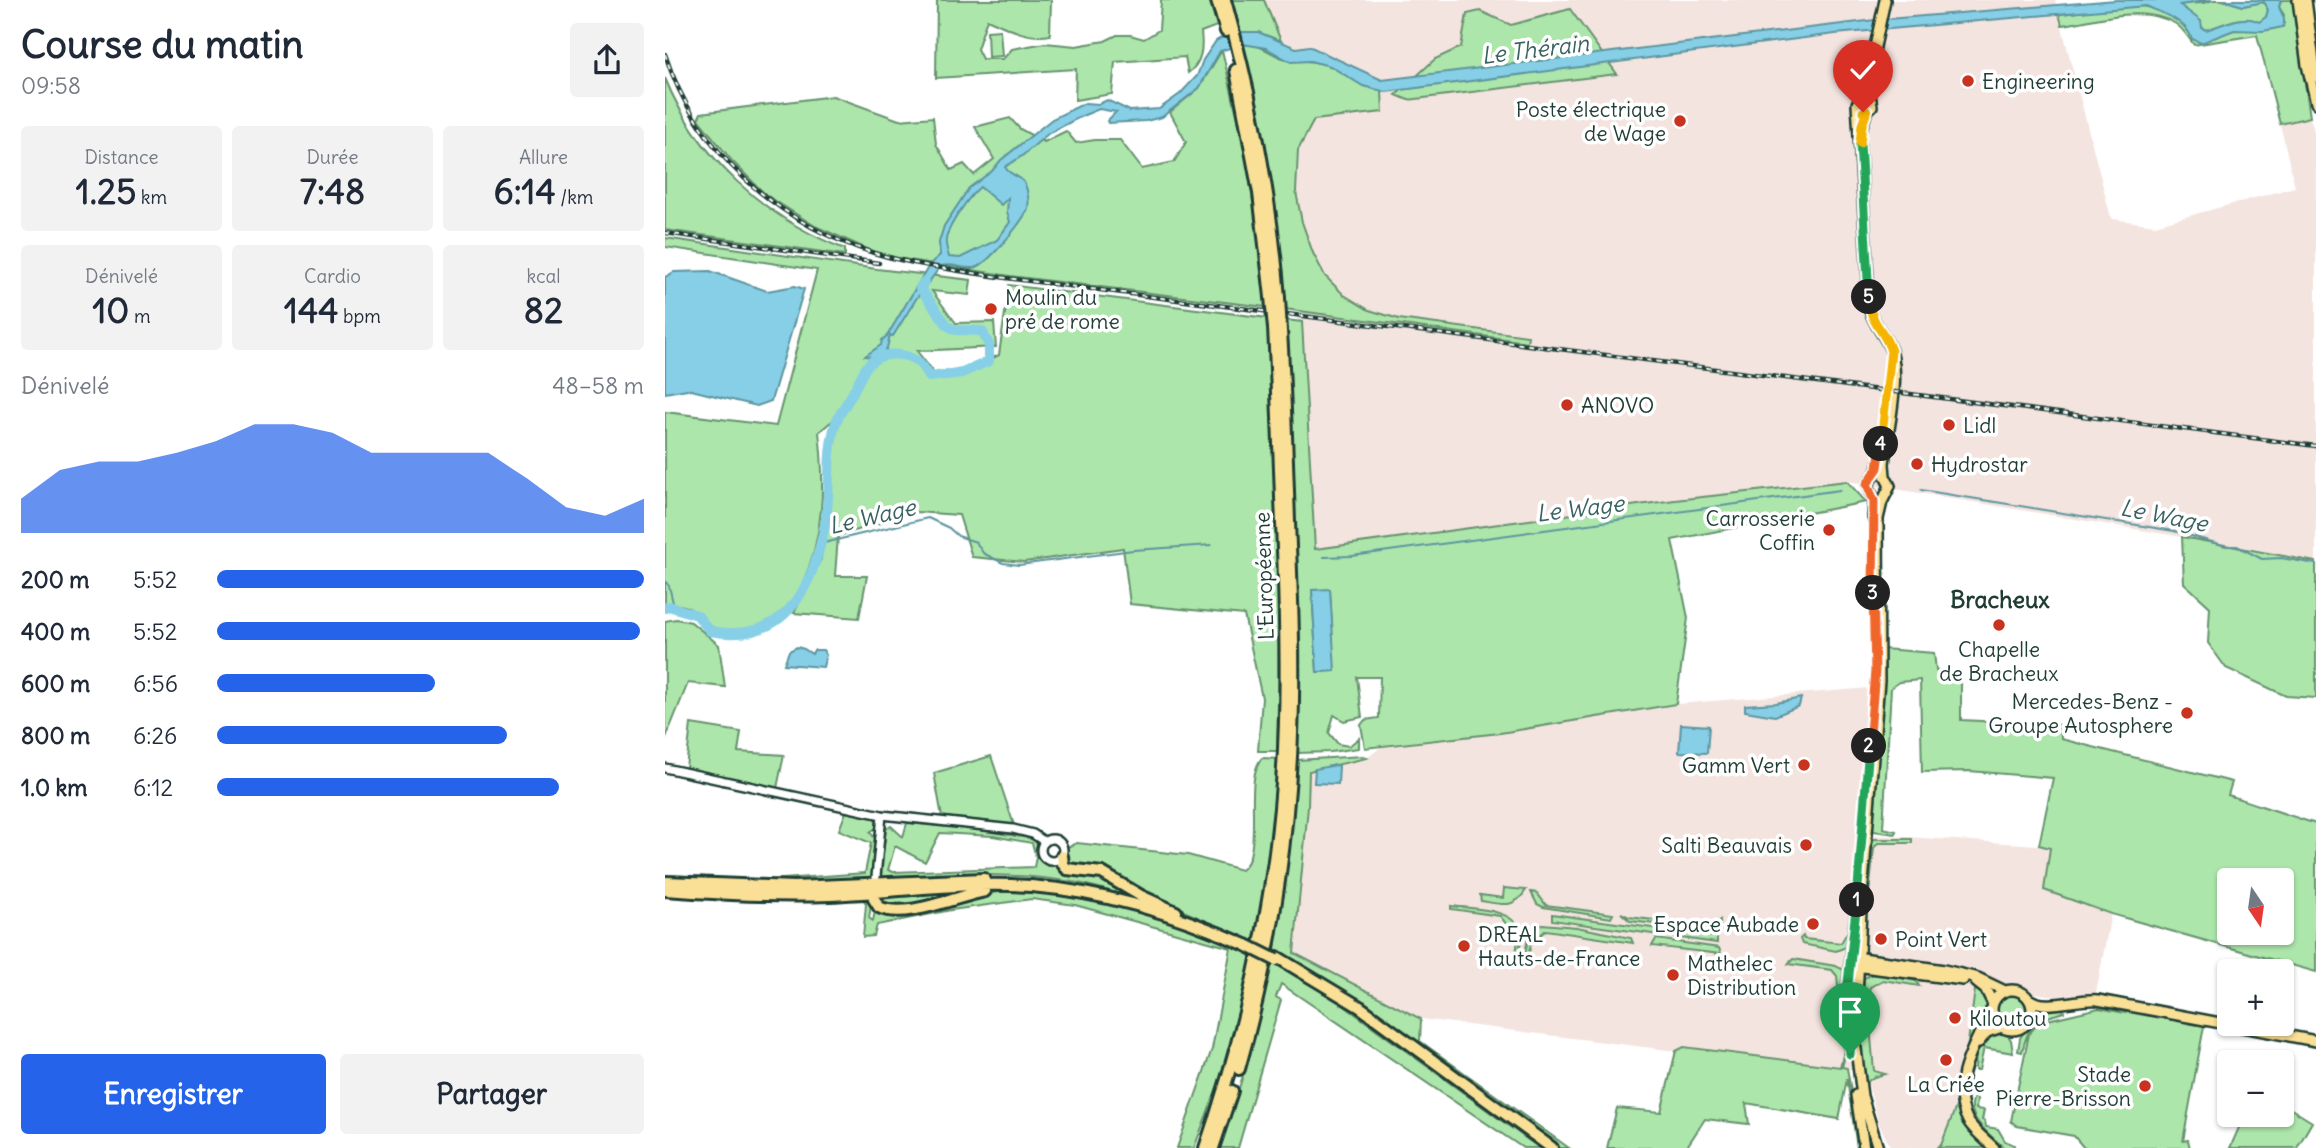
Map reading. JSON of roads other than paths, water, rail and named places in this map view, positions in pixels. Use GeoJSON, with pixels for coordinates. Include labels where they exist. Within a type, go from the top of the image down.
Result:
{"type":"FeatureCollection","features":[{"type":"Feature","properties":{"kind":"highway","name":"L'Européenne"},"geometry":{"type":"LineString","coordinates":[[1217,0],[1228,24]]}},
{"type":"Feature","properties":{"kind":"highway","name":"L'Européenne"},"geometry":{"type":"LineString","coordinates":[[1215,1145],[1244,1051],[1265,962],[1279,882],[1293,732],[1293,660],[1278,329],[1254,161],[1225,0]]}},
{"type":"Feature","properties":{"kind":"highway","name":"L'Européenne"},"geometry":{"type":"LineString","coordinates":[[1205,1148],[1251,993],[1267,914],[1277,840],[1283,769],[1285,625],[1278,329]]}},
{"type":"Feature","properties":{"kind":"highway"},"geometry":{"type":"LineString","coordinates":[[1062,856],[1067,869],[1102,873],[1145,898],[1277,959],[1360,1007],[1552,1148]]}},
{"type":"Feature","properties":{"kind":"highway"},"geometry":{"type":"LineString","coordinates":[[665,882],[793,887],[953,879],[1015,880],[1101,892],[1202,923]]}},
{"type":"Feature","properties":{"kind":"highway"},"geometry":{"type":"LineString","coordinates":[[665,890],[787,895],[1022,886],[1114,900],[1209,929],[1246,944]]}},
{"type":"Feature","properties":{"kind":"highway"},"geometry":{"type":"LineString","coordinates":[[874,899],[879,907],[895,912],[992,890],[1062,890]]}},
{"type":"Feature","properties":{"kind":"highway"},"geometry":{"type":"LineString","coordinates":[[1277,959],[1366,1016],[1545,1148]]}},
{"type":"Feature","properties":{"kind":"highway"},"geometry":{"type":"LineString","coordinates":[[1199,1148],[1231,1067]]}},
{"type":"Feature","properties":{"kind":"main road"},"geometry":{"type":"LineString","coordinates":[[1876,588],[1878,519],[1890,484],[1885,476],[1884,464],[1895,376],[1888,341],[1872,318],[1857,130],[1863,110],[1872,106],[1866,98],[1868,81],[1888,0]]}},
{"type":"Feature","properties":{"kind":"main road"},"geometry":{"type":"LineString","coordinates":[[2302,0],[2304,46],[2316,103]]}},
{"type":"Feature","properties":{"kind":"main road"},"geometry":{"type":"LineString","coordinates":[[2302,0],[2316,77]]}},
{"type":"Feature","properties":{"kind":"main road"},"geometry":{"type":"LineString","coordinates":[[1864,1148],[1848,1034],[1877,719],[1874,506],[1867,484],[1880,458],[1891,351]]}},
{"type":"Feature","properties":{"kind":"main road"},"geometry":{"type":"LineString","coordinates":[[1874,474],[1885,476]]}},
{"type":"Feature","properties":{"kind":"main road"},"geometry":{"type":"LineString","coordinates":[[1872,494],[1885,494]]}},
{"type":"Feature","properties":{"kind":"main road"},"geometry":{"type":"LineString","coordinates":[[1855,961],[1878,969],[1974,981],[1986,990],[1994,1019],[2009,1030],[2026,1024],[2039,1008],[2057,1003]]}},
{"type":"Feature","properties":{"kind":"main road"},"geometry":{"type":"LineString","coordinates":[[1855,961],[1858,988],[1855,1041],[1862,1096],[1876,1148]]}},
{"type":"Feature","properties":{"kind":"main road"},"geometry":{"type":"LineString","coordinates":[[1855,961],[1944,970],[1978,978],[2005,991],[2018,991],[2038,1004],[2101,1000],[2316,1041]]}},
{"type":"Feature","properties":{"kind":"main road"},"geometry":{"type":"LineString","coordinates":[[1858,988],[1865,974],[1878,969]]}},
{"type":"Feature","properties":{"kind":"main road"},"geometry":{"type":"LineString","coordinates":[[1994,1148],[1969,1122],[1962,1098],[1971,1050],[1997,997],[2005,991]]}},
{"type":"Feature","properties":{"kind":"main road"},"geometry":{"type":"LineString","coordinates":[[2029,999],[2031,1016]]}},
{"type":"Feature","properties":{"kind":"main road"},"geometry":{"type":"LineString","coordinates":[[2000,1148],[1972,1120],[1965,1092],[1979,1042],[1987,1032],[2002,1027]]}},
{"type":"Feature","properties":{"kind":"main road"},"geometry":{"type":"LineString","coordinates":[[1855,1041],[1869,1106],[1885,1148]]}},
{"type":"Feature","properties":{"kind":"main road"},"geometry":{"type":"LineString","coordinates":[[1855,1090],[1876,1148]]}},
{"type":"Feature","properties":{"kind":"street"},"geometry":{"type":"LineString","coordinates":[[665,768],[882,815],[1003,827],[1033,834],[1045,842]]}},
{"type":"Feature","properties":{"kind":"street"},"geometry":{"type":"LineString","coordinates":[[876,877],[882,815]]}},
{"type":"Feature","properties":{"kind":"street"},"geometry":{"type":"LineString","coordinates":[[1053,839],[1060,842],[1062,856],[1055,861],[1046,859],[1041,851],[1045,842],[1053,839]]}},
{"type":"Feature","properties":{"kind":"water"},"geometry":{"type":"Polygon","coordinates":[[[2116,0],[2213,0],[2180,5],[2201,21],[2202,28],[2206,30],[2240,19],[2259,22],[2266,17],[2268,10],[2264,2],[2243,6],[2223,0],[2281,0],[2279,7],[2284,21],[2283,27],[2263,31],[2234,30],[2201,43],[2192,39],[2179,22],[2146,6],[1835,34],[1386,92],[1363,86],[1330,66],[1310,61],[1291,62],[1266,48],[1243,44],[1220,51],[1199,88],[1162,117],[1146,121],[1108,123],[1116,112],[1099,109],[1049,133],[1005,167],[1023,181],[1027,190],[1028,208],[1018,225],[980,265],[974,268],[941,266],[893,336],[890,335],[881,358],[865,356],[881,345],[930,264],[940,255],[939,242],[944,226],[969,188],[1052,119],[1085,103],[1099,104],[1107,100],[1130,111],[1159,109],[1180,94],[1197,76],[1203,60],[1216,41],[1226,35],[1258,32],[1296,48],[1309,46],[1382,80],[1875,20],[2116,0]],[[980,187],[976,191],[947,234],[949,257],[960,258],[997,240],[1010,222],[1007,212],[1008,198],[1001,205],[980,187]]]}},
{"type":"Feature","properties":{"kind":"water"},"geometry":{"type":"Polygon","coordinates":[[[710,271],[767,291],[795,286],[804,289],[771,401],[757,406],[687,389],[665,393],[665,277],[674,272],[710,271]]]}},
{"type":"Feature","properties":{"kind":"water"},"geometry":{"type":"Polygon","coordinates":[[[1330,589],[1335,671],[1317,672],[1312,590],[1330,589]]]}},
{"type":"Feature","properties":{"kind":"water"},"geometry":{"type":"Polygon","coordinates":[[[797,647],[812,654],[814,650],[823,650],[826,655],[823,667],[784,664],[789,651],[797,647]]]}},
{"type":"Feature","properties":{"kind":"water"},"geometry":{"type":"Polygon","coordinates":[[[1801,698],[1799,706],[1775,716],[1745,711],[1745,705],[1801,698]]]}},
{"type":"Feature","properties":{"kind":"water"},"geometry":{"type":"Polygon","coordinates":[[[1681,724],[1709,726],[1707,753],[1679,752],[1681,724]]]}},
{"type":"Feature","properties":{"kind":"water"},"geometry":{"type":"Polygon","coordinates":[[[1339,766],[1338,784],[1314,783],[1315,769],[1339,766]]]}},
{"type":"Feature","properties":{"kind":"waterway","name":"Le Thérain"},"geometry":{"type":"LineString","coordinates":[[665,608],[669,606],[697,615],[710,631],[737,633],[760,629],[779,619],[805,586],[814,565],[826,518],[831,446],[836,422],[867,366],[886,355],[901,355],[920,364],[929,377],[962,373],[989,361],[989,345],[982,331],[955,330],[948,326],[920,288],[924,282]]}},
{"type":"Feature","properties":{"kind":"waterway","name":"Le Wage"},"geometry":{"type":"LineString","coordinates":[[1324,557],[1352,556],[1840,490]]}},
{"type":"Feature","properties":{"kind":"waterway","name":"Le Wage"},"geometry":{"type":"LineString","coordinates":[[1921,490],[2174,531],[2226,546],[2237,546],[2262,559],[2281,558],[2316,564]]}},
{"type":"Feature","properties":{"kind":"waterway","name":"Le Wage"},"geometry":{"type":"LineString","coordinates":[[820,544],[928,518],[949,528],[958,536],[976,542],[983,553],[1003,563],[1019,565],[1133,550],[1212,545]]}},
{"type":"Feature","properties":{"kind":"waterway"},"geometry":{"type":"LineString","coordinates":[[665,581],[669,586],[674,607]]}},
{"type":"Feature","properties":{"kind":"railway"},"geometry":{"type":"LineString","coordinates":[[665,54],[679,89],[697,122],[719,152],[745,179],[774,203],[805,223],[839,240],[906,261],[1006,278],[2316,446]]}},
{"type":"Feature","properties":{"kind":"railway"},"geometry":{"type":"LineString","coordinates":[[665,233],[879,263]]}},
{"type":"Feature","properties":{"kind":"place","name":"Engineering"},"geometry":{"type":"Point","coordinates":[1968,81]}},
{"type":"Feature","properties":{"kind":"place","name":"Poste électrique de Wage"},"geometry":{"type":"Point","coordinates":[1680,121]}},
{"type":"Feature","properties":{"kind":"place","name":"Moulin du pré de rome"},"geometry":{"type":"Point","coordinates":[991,309]}},
{"type":"Feature","properties":{"kind":"place","name":"ANOVO"},"geometry":{"type":"Point","coordinates":[1567,405]}},
{"type":"Feature","properties":{"kind":"place","name":"Lidl"},"geometry":{"type":"Point","coordinates":[1949,425]}},
{"type":"Feature","properties":{"kind":"place","name":"Hydrostar"},"geometry":{"type":"Point","coordinates":[1917,464]}},
{"type":"Feature","properties":{"kind":"place","name":"Carrosserie Coffin"},"geometry":{"type":"Point","coordinates":[1829,530]}},
{"type":"Feature","properties":{"kind":"place","name":"Chapelle de Bracheux"},"geometry":{"type":"Point","coordinates":[1999,625]}},
{"type":"Feature","properties":{"kind":"place","name":"Mercedes-Benz - Groupe Autosphere"},"geometry":{"type":"Point","coordinates":[2187,713]}},
{"type":"Feature","properties":{"kind":"place","name":"Gamm Vert"},"geometry":{"type":"Point","coordinates":[1804,765]}},
{"type":"Feature","properties":{"kind":"place","name":"Salti Beauvais"},"geometry":{"type":"Point","coordinates":[1806,845]}},
{"type":"Feature","properties":{"kind":"place","name":"Espace Aubade"},"geometry":{"type":"Point","coordinates":[1813,924]}},
{"type":"Feature","properties":{"kind":"place","name":"Point Vert"},"geometry":{"type":"Point","coordinates":[1881,939]}},
{"type":"Feature","properties":{"kind":"place","name":"DREAL Hauts-de-France"},"geometry":{"type":"Point","coordinates":[1464,946]}},
{"type":"Feature","properties":{"kind":"place","name":"Mathelec Distribution"},"geometry":{"type":"Point","coordinates":[1673,975]}},
{"type":"Feature","properties":{"kind":"place","name":"Kiloutou"},"geometry":{"type":"Point","coordinates":[1955,1018]}},
{"type":"Feature","properties":{"kind":"place","name":"La Criée"},"geometry":{"type":"Point","coordinates":[1946,1060]}},
{"type":"Feature","properties":{"kind":"place","name":"Stade Pierre-Brisson"},"geometry":{"type":"Point","coordinates":[2145,1086]}},
{"type":"Feature","properties":{"kind":"district","name":"Bracheux"},"geometry":{"type":"Point","coordinates":[2000,599]}}]}
